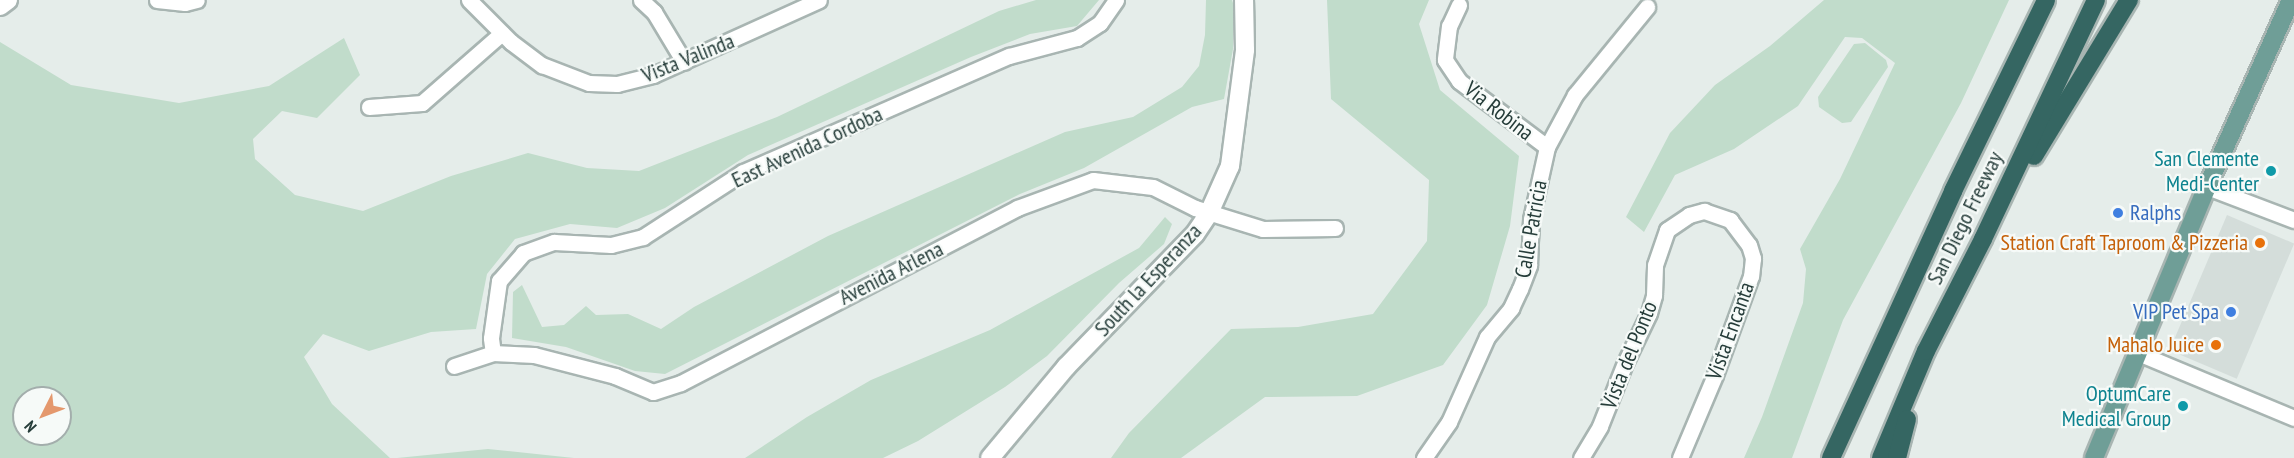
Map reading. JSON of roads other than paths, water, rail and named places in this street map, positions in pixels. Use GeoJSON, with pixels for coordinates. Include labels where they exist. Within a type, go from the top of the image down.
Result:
{"type":"FeatureCollection","features":[{"type":"Feature","properties":{"kind":"highway","name":"San Diego Freeway"},"geometry":{"type":"LineString","coordinates":[[1831,458],[1953,191],[2046,0]]}},
{"type":"Feature","properties":{"kind":"highway","name":"San Diego Freeway"},"geometry":{"type":"LineString","coordinates":[[1881,458],[1926,351],[1983,239],[2096,0]]}},
{"type":"Feature","properties":{"kind":"highway"},"geometry":{"type":"LineString","coordinates":[[1983,239],[2129,0]]}},
{"type":"Feature","properties":{"kind":"highway"},"geometry":{"type":"LineString","coordinates":[[1897,458],[1926,351]]}},
{"type":"Feature","properties":{"kind":"main road"},"geometry":{"type":"LineString","coordinates":[[2094,458],[2207,187],[2291,6]]}},
{"type":"Feature","properties":{"kind":"street"},"geometry":{"type":"LineString","coordinates":[[0,6],[8,0]]}},
{"type":"Feature","properties":{"kind":"street"},"geometry":{"type":"LineString","coordinates":[[157,0],[184,3],[197,0]]}},
{"type":"Feature","properties":{"kind":"street","name":"Vista Valinda"},"geometry":{"type":"LineString","coordinates":[[470,0],[502,33],[542,65],[589,83],[617,84],[653,75],[684,62],[799,4],[819,0]]}},
{"type":"Feature","properties":{"kind":"street"},"geometry":{"type":"LineString","coordinates":[[641,0],[654,12],[684,62]]}},
{"type":"Feature","properties":{"kind":"street","name":"East Avenida Cordoba"},"geometry":{"type":"LineString","coordinates":[[494,353],[491,338],[499,281],[523,253],[554,242],[611,245],[643,237],[743,172],[1009,56],[1077,38],[1100,23],[1116,0]]}},
{"type":"Feature","properties":{"kind":"street","name":"South la Esperanza"},"geometry":{"type":"LineString","coordinates":[[990,458],[1066,367],[1195,234],[1209,213],[1230,166],[1245,50],[1244,0]]}},
{"type":"Feature","properties":{"kind":"street","name":"Via Robina"},"geometry":{"type":"LineString","coordinates":[[1459,5],[1449,26],[1445,60],[1459,81],[1547,147]]}},
{"type":"Feature","properties":{"kind":"street","name":"Calle Patricia"},"geometry":{"type":"LineString","coordinates":[[1424,458],[1449,422],[1487,337],[1511,308],[1520,289],[1528,265],[1531,219],[1547,147],[1575,95],[1647,7]]}},
{"type":"Feature","properties":{"kind":"street"},"geometry":{"type":"LineString","coordinates":[[369,107],[422,102],[502,33]]}},
{"type":"Feature","properties":{"kind":"street","name":"Avenida Arlena"},"geometry":{"type":"LineString","coordinates":[[453,366],[494,353],[534,355],[568,362],[653,392],[681,383],[1017,208],[1093,180],[1153,187],[1209,213],[1263,229],[1335,228]]}},
{"type":"Feature","properties":{"kind":"street"},"geometry":{"type":"LineString","coordinates":[[2207,187],[2294,220]]}},
{"type":"Feature","properties":{"kind":"street","name":"Vista del Ponto"},"geometry":{"type":"LineString","coordinates":[[1581,458],[1600,426],[1625,363],[1649,313],[1654,295],[1655,265],[1667,230],[1689,215],[1704,211],[1716,214]]}},
{"type":"Feature","properties":{"kind":"street","name":"Vista Encanta"},"geometry":{"type":"LineString","coordinates":[[1680,458],[1692,433],[1751,276],[1753,258],[1749,245],[1730,220],[1716,214]]}},
{"type":"Feature","properties":{"kind":"street"},"geometry":{"type":"LineString","coordinates":[[2138,353],[2294,418]]}},
{"type":"Feature","properties":{"kind":"place","name":"San Clemente Medi-Center"},"geometry":{"type":"Point","coordinates":[2271,171]}},
{"type":"Feature","properties":{"kind":"place","name":"Ralphs"},"geometry":{"type":"Point","coordinates":[2118,213]}},
{"type":"Feature","properties":{"kind":"place","name":"Station Craft Taproom & Pizzeria"},"geometry":{"type":"Point","coordinates":[2260,243]}},
{"type":"Feature","properties":{"kind":"place","name":"VIP Pet Spa"},"geometry":{"type":"Point","coordinates":[2231,312]}},
{"type":"Feature","properties":{"kind":"place","name":"Mahalo Juice"},"geometry":{"type":"Point","coordinates":[2216,345]}},
{"type":"Feature","properties":{"kind":"place","name":"OptumCare Medical Group"},"geometry":{"type":"Point","coordinates":[2183,406]}}]}
